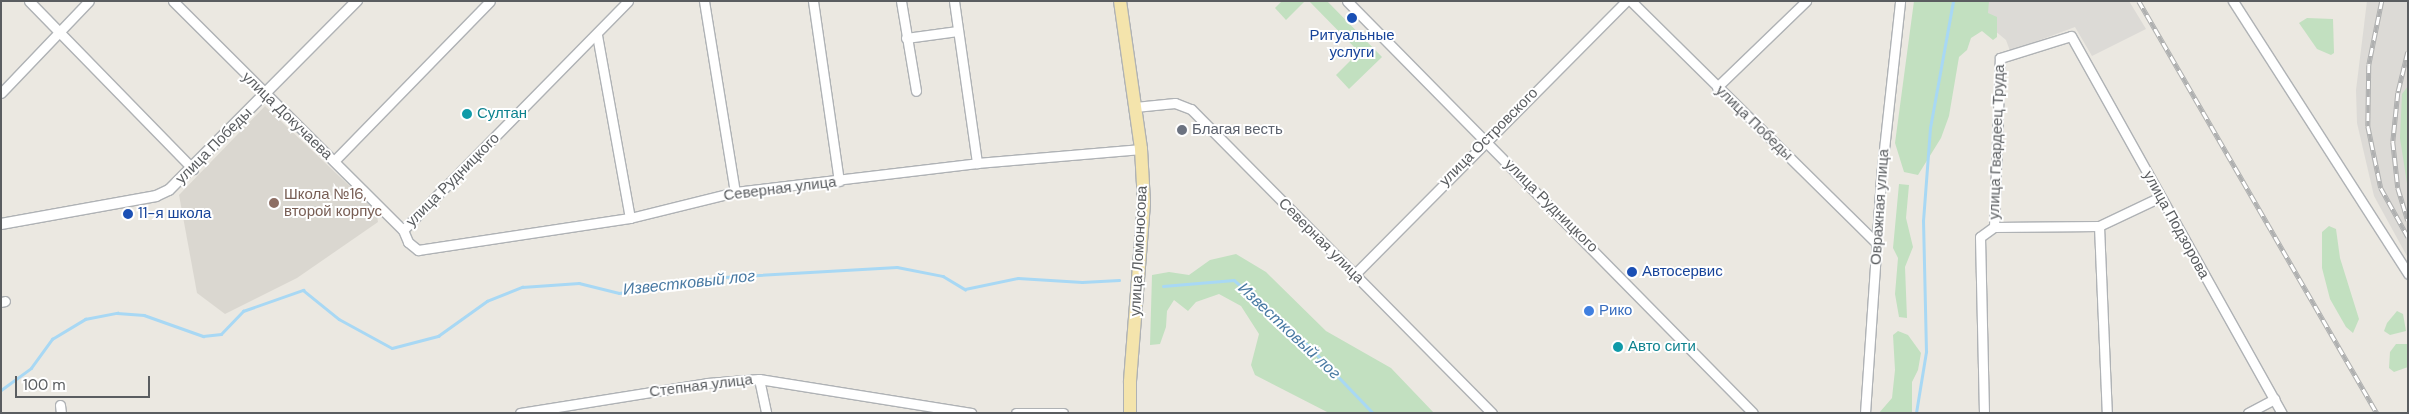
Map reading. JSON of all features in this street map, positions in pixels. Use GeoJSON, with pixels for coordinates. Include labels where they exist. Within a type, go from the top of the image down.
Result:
{"type":"FeatureCollection","features":[{"type":"Feature","properties":{"kind":"main road","name":"улица Ломоносова"},"geometry":{"type":"LineString","coordinates":[[1120,1],[1141,149],[1144,203],[1130,413]]}},
{"type":"Feature","properties":{"kind":"street"},"geometry":{"type":"LineString","coordinates":[[29,1],[192,169]]}},
{"type":"Feature","properties":{"kind":"street"},"geometry":{"type":"LineString","coordinates":[[1,93],[89,1]]}},
{"type":"Feature","properties":{"kind":"street","name":"улица Докучаева"},"geometry":{"type":"LineString","coordinates":[[173,1],[264,95],[403,230]]}},
{"type":"Feature","properties":{"kind":"street","name":"улица Победы"},"geometry":{"type":"LineString","coordinates":[[1,224],[156,196],[169,190],[357,1]]}},
{"type":"Feature","properties":{"kind":"street"},"geometry":{"type":"LineString","coordinates":[[334,161],[490,1]]}},
{"type":"Feature","properties":{"kind":"street","name":"улица Рудницкого"},"geometry":{"type":"LineString","coordinates":[[403,230],[597,35],[628,1]]}},
{"type":"Feature","properties":{"kind":"street"},"geometry":{"type":"LineString","coordinates":[[704,1],[734,192]]}},
{"type":"Feature","properties":{"kind":"street"},"geometry":{"type":"LineString","coordinates":[[813,1],[839,181]]}},
{"type":"Feature","properties":{"kind":"street"},"geometry":{"type":"LineString","coordinates":[[901,1],[916,92]]}},
{"type":"Feature","properties":{"kind":"street"},"geometry":{"type":"LineString","coordinates":[[954,1],[977,163]]}},
{"type":"Feature","properties":{"kind":"street","name":"улица Рудницкого"},"geometry":{"type":"LineString","coordinates":[[1348,1],[1749,411]]}},
{"type":"Feature","properties":{"kind":"street","name":"улица Островского"},"geometry":{"type":"LineString","coordinates":[[1354,274],[1485,140],[1626,1]]}},
{"type":"Feature","properties":{"kind":"street","name":"улица Победы"},"geometry":{"type":"LineString","coordinates":[[1631,1],[1877,244]]}},
{"type":"Feature","properties":{"kind":"street"},"geometry":{"type":"LineString","coordinates":[[1717,87],[1806,1]]}},
{"type":"Feature","properties":{"kind":"street","name":"Овражная улица"},"geometry":{"type":"LineString","coordinates":[[1865,413],[1877,244],[1900,1]]}},
{"type":"Feature","properties":{"kind":"street"},"geometry":{"type":"LineString","coordinates":[[2233,1],[2408,274]]}},
{"type":"Feature","properties":{"kind":"street"},"geometry":{"type":"LineString","coordinates":[[906,38],[958,31]]}},
{"type":"Feature","properties":{"kind":"street"},"geometry":{"type":"LineString","coordinates":[[597,35],[630,218]]}},
{"type":"Feature","properties":{"kind":"street","name":"улица Подзорова"},"geometry":{"type":"LineString","coordinates":[[2071,36],[2282,413]]}},
{"type":"Feature","properties":{"kind":"street","name":"улица Гвардеец Труда"},"geometry":{"type":"LineString","coordinates":[[1984,413],[1980,237],[1994,227],[2000,58],[2071,36]]}},
{"type":"Feature","properties":{"kind":"street","name":"Северная улица"},"geometry":{"type":"LineString","coordinates":[[1135,106],[1175,103],[1191,109],[1492,413]]}},
{"type":"Feature","properties":{"kind":"street","name":"Северная улица"},"geometry":{"type":"LineString","coordinates":[[403,230],[408,242],[418,250],[630,218],[734,192],[839,181],[977,163],[1141,149]]}},
{"type":"Feature","properties":{"kind":"street"},"geometry":{"type":"LineString","coordinates":[[1994,227],[2099,226],[2160,197]]}},
{"type":"Feature","properties":{"kind":"street"},"geometry":{"type":"LineString","coordinates":[[2099,226],[2107,413]]}},
{"type":"Feature","properties":{"kind":"street"},"geometry":{"type":"LineString","coordinates":[[759,379],[766,413]]}},
{"type":"Feature","properties":{"kind":"street","name":"Степная улица"},"geometry":{"type":"LineString","coordinates":[[520,413],[707,384],[759,379],[971,413]]}},
{"type":"Feature","properties":{"kind":"street"},"geometry":{"type":"LineString","coordinates":[[2248,413],[2274,399]]}},
{"type":"Feature","properties":{"kind":"street"},"geometry":{"type":"LineString","coordinates":[[1016,413],[1063,413]]}},
{"type":"Feature","properties":{"kind":"shaded area"},"geometry":{"type":"Polygon","coordinates":[[[1959,1],[2129,1],[2146,29],[2092,56],[2075,27],[2010,51],[2006,40],[1959,1]]]}},
{"type":"Feature","properties":{"kind":"shaded area"},"geometry":{"type":"Polygon","coordinates":[[[2367,1],[2408,1],[2408,258],[2374,196],[2357,123],[2356,90],[2367,1]]]}},
{"type":"Feature","properties":{"kind":"shaded area","name":"Школа №16, второй корпус"},"geometry":{"type":"Polygon","coordinates":[[[265,106],[376,211],[378,222],[297,278],[225,314],[197,293],[179,195],[265,106]]]}},
{"type":"Feature","properties":{"kind":"green space"},"geometry":{"type":"Polygon","coordinates":[[[1282,1],[1305,1],[1286,20],[1275,8],[1282,1]]]}},
{"type":"Feature","properties":{"kind":"green space"},"geometry":{"type":"Polygon","coordinates":[[[1309,1],[1327,1],[1382,57],[1349,89],[1336,75],[1359,52],[1309,1]]]}},
{"type":"Feature","properties":{"kind":"green space"},"geometry":{"type":"Polygon","coordinates":[[[1914,1],[1989,1],[1988,13],[1997,17],[1997,37],[1993,40],[1982,31],[1971,38],[1967,50],[1959,57],[1949,116],[1941,138],[1918,175],[1904,172],[1895,143],[1914,1]]]}},
{"type":"Feature","properties":{"kind":"green space"},"geometry":{"type":"Polygon","coordinates":[[[2307,18],[2333,19],[2334,53],[2331,55],[2317,49],[2299,23],[2307,18]]]}},
{"type":"Feature","properties":{"kind":"green space"},"geometry":{"type":"Polygon","coordinates":[[[2408,86],[2408,190],[2400,138],[2402,94],[2408,86]]]}},
{"type":"Feature","properties":{"kind":"green space"},"geometry":{"type":"Polygon","coordinates":[[[1899,184],[1909,185],[1906,218],[1913,247],[1905,267],[1907,318],[1899,317],[1895,294],[1898,258],[1893,248],[1899,184]]]}},
{"type":"Feature","properties":{"kind":"green space"},"geometry":{"type":"Polygon","coordinates":[[[2329,226],[2336,229],[2340,258],[2359,319],[2353,333],[2346,327],[2330,299],[2322,268],[2322,232],[2329,226]]]}},
{"type":"Feature","properties":{"kind":"green space"},"geometry":{"type":"Polygon","coordinates":[[[1236,254],[1266,272],[1326,331],[1391,368],[1434,413],[1329,413],[1255,375],[1251,365],[1259,334],[1241,306],[1219,294],[1196,302],[1188,311],[1174,300],[1167,311],[1166,327],[1160,344],[1150,345],[1152,275],[1169,272],[1189,275],[1210,260],[1236,254]]]}},
{"type":"Feature","properties":{"kind":"green space"},"geometry":{"type":"Polygon","coordinates":[[[2397,311],[2403,314],[2406,331],[2390,335],[2384,331],[2387,323],[2397,311]]]}},
{"type":"Feature","properties":{"kind":"green space"},"geometry":{"type":"Polygon","coordinates":[[[1898,331],[1908,335],[1921,353],[1918,370],[1912,382],[1912,413],[1879,413],[1892,398],[1895,370],[1893,335],[1898,331]]]}},
{"type":"Feature","properties":{"kind":"green space"},"geometry":{"type":"Polygon","coordinates":[[[2396,344],[2408,344],[2408,367],[2394,372],[2389,368],[2390,352],[2396,344]]]}},
{"type":"Feature","properties":{"kind":"waterway"},"geometry":{"type":"LineString","coordinates":[[1916,413],[1926,352],[1923,221],[1930,128],[1953,1]]}},
{"type":"Feature","properties":{"kind":"waterway","name":"Известковый лог"},"geometry":{"type":"LineString","coordinates":[[1,390],[31,368],[52,339],[85,319],[117,313],[144,315],[203,336],[221,334],[243,311],[303,290],[339,319],[392,348],[438,336],[487,301],[522,287],[579,283],[619,293],[724,277],[897,267],[943,276],[965,289],[1018,278],[1082,282],[1119,280]]}},
{"type":"Feature","properties":{"kind":"waterway","name":"Известковый лог"},"geometry":{"type":"LineString","coordinates":[[1163,286],[1234,280],[1310,347],[1373,413]]}},
{"type":"Feature","properties":{"kind":"railway"},"geometry":{"type":"LineString","coordinates":[[2139,1],[2377,413]]}},
{"type":"Feature","properties":{"kind":"railway"},"geometry":{"type":"LineString","coordinates":[[2382,1],[2369,65],[2368,126],[2381,188],[2408,237]]}},
{"type":"Feature","properties":{"kind":"railway"},"geometry":{"type":"LineString","coordinates":[[2408,52],[2398,93],[2393,142],[2398,188],[2408,221]]}},
{"type":"Feature","properties":{"kind":"place","name":"Ритуальные услуги"},"geometry":{"type":"Point","coordinates":[1352,18]}},
{"type":"Feature","properties":{"kind":"place","name":"Султан"},"geometry":{"type":"Point","coordinates":[467,114]}},
{"type":"Feature","properties":{"kind":"place","name":"Благая весть"},"geometry":{"type":"Point","coordinates":[1182,130]}},
{"type":"Feature","properties":{"kind":"place","name":"Школа №16, второй корпус"},"geometry":{"type":"Point","coordinates":[274,203]}},
{"type":"Feature","properties":{"kind":"place","name":"11-я школа"},"geometry":{"type":"Point","coordinates":[128,214]}},
{"type":"Feature","properties":{"kind":"place","name":"Автосервис"},"geometry":{"type":"Point","coordinates":[1632,272]}},
{"type":"Feature","properties":{"kind":"place","name":"Рико"},"geometry":{"type":"Point","coordinates":[1589,311]}},
{"type":"Feature","properties":{"kind":"place","name":"Авто сити"},"geometry":{"type":"Point","coordinates":[1618,347]}}]}
